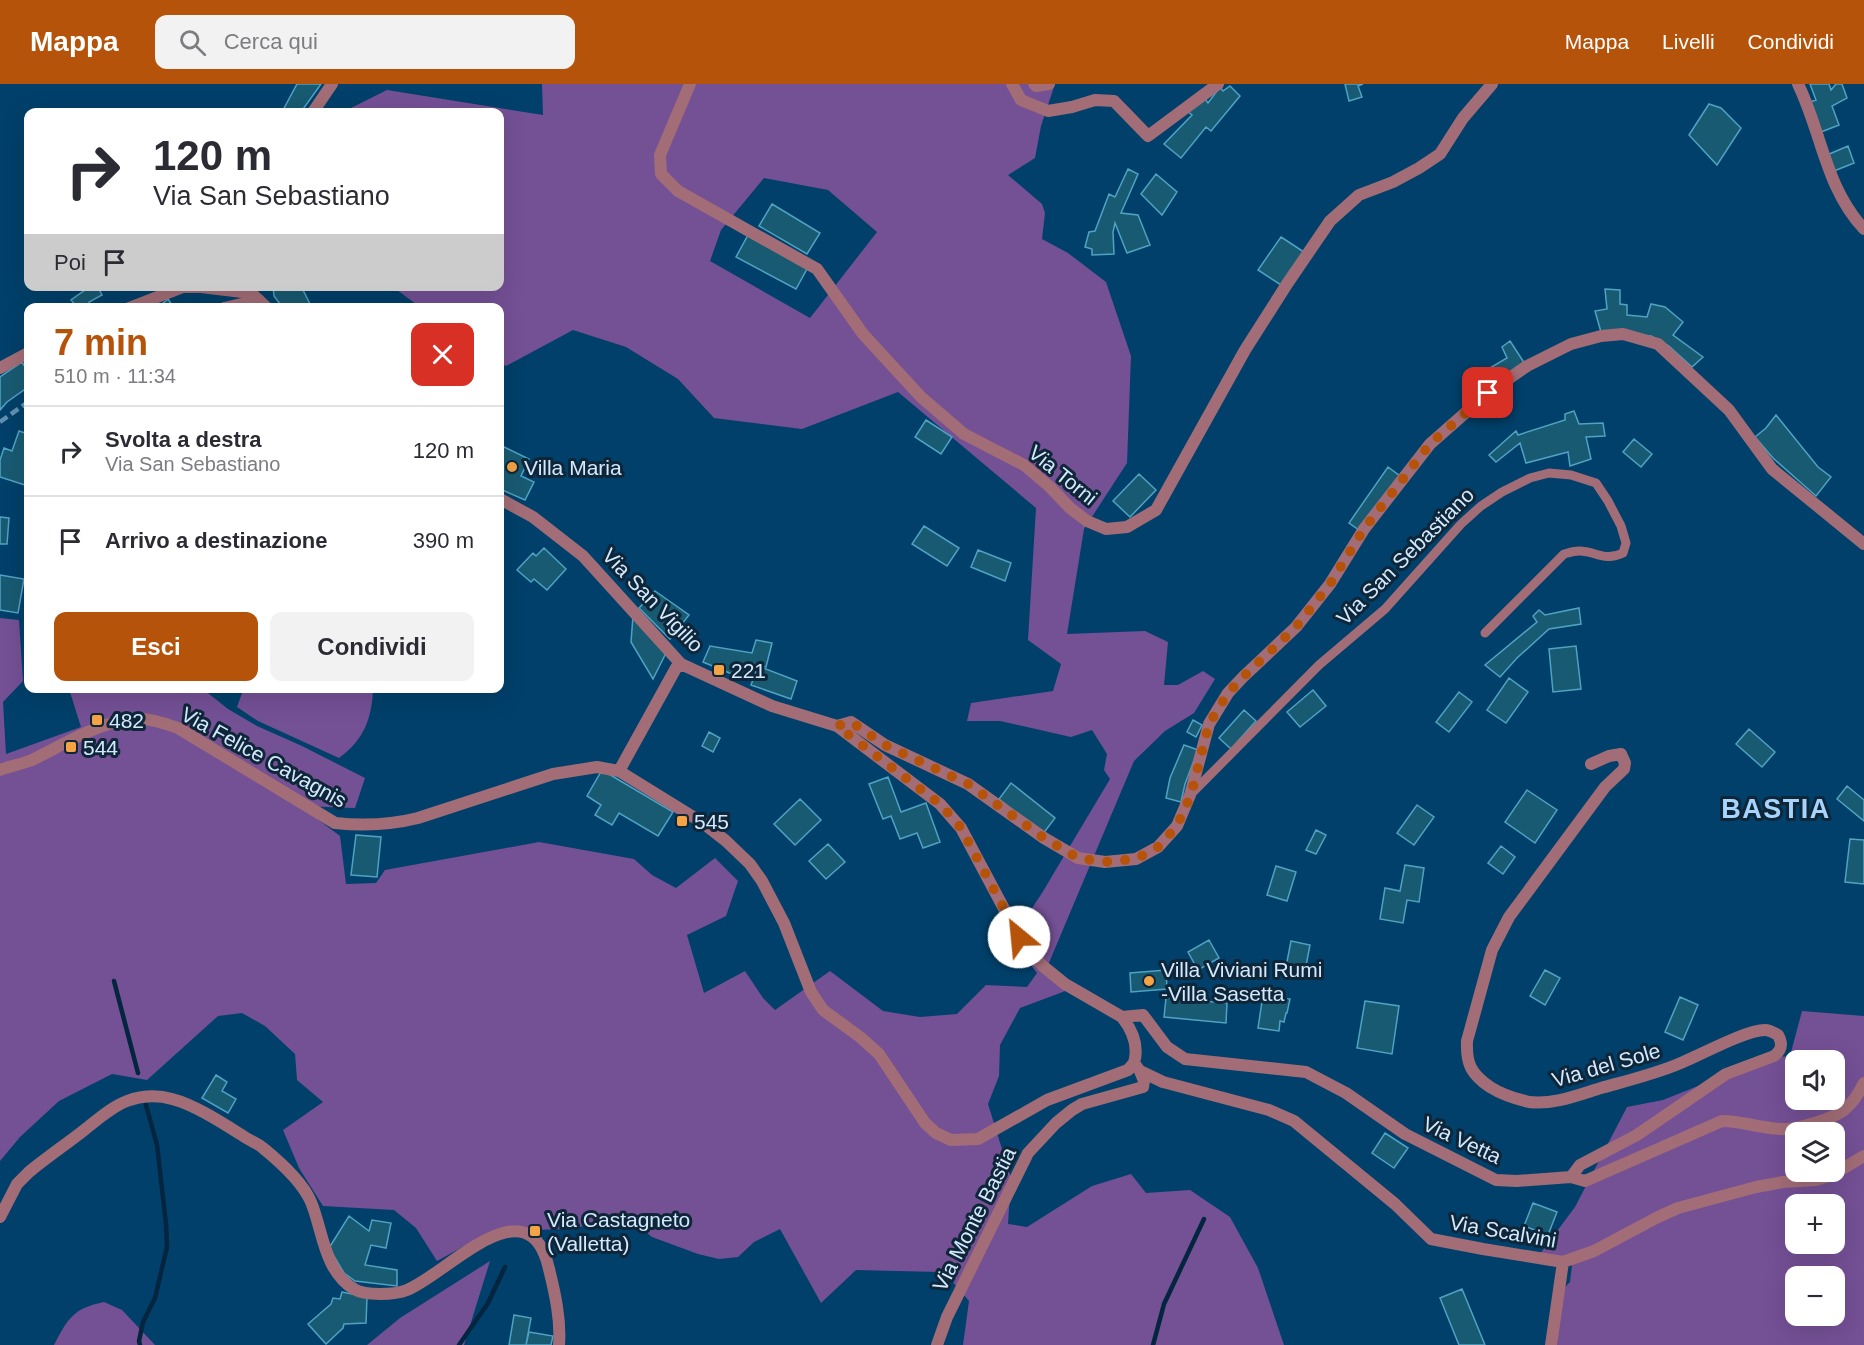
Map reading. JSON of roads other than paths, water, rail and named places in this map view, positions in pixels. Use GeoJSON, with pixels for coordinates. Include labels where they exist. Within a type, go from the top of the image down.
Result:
{"type":"FeatureCollection","features":[{"type":"Feature","properties":{"kind":"street"},"geometry":{"type":"LineString","coordinates":[[316,108],[332,84]]}},
{"type":"Feature","properties":{"kind":"street","name":"Via Torni"},"geometry":{"type":"LineString","coordinates":[[690,84],[660,155],[661,174],[678,191],[817,269],[863,334],[921,397],[964,434],[1024,465],[1070,508],[1087,521],[1106,529],[1127,528],[1156,510],[1245,350],[1330,221],[1359,195],[1393,182],[1440,154],[1463,118],[1492,84]]}},
{"type":"Feature","properties":{"kind":"street"},"geometry":{"type":"LineString","coordinates":[[1012,84],[1021,100],[1048,111],[1095,100],[1114,101],[1148,136],[1218,84]]}},
{"type":"Feature","properties":{"kind":"street"},"geometry":{"type":"LineString","coordinates":[[1034,84],[1036,86],[1049,84]]}},
{"type":"Feature","properties":{"kind":"street"},"geometry":{"type":"LineString","coordinates":[[1798,84],[1835,188],[1864,230]]}},
{"type":"Feature","properties":{"kind":"street"},"geometry":{"type":"LineString","coordinates":[[141,303],[169,291]]}},
{"type":"Feature","properties":{"kind":"street"},"geometry":{"type":"LineString","coordinates":[[235,291],[252,293],[262,303]]}},
{"type":"Feature","properties":{"kind":"street","name":"Via San Sebastiano"},"geometry":{"type":"LineString","coordinates":[[837,726],[851,722],[885,745],[968,784],[1044,838],[1078,858],[1105,862],[1136,859],[1158,847],[1177,826],[1191,795],[1209,724],[1228,693],[1296,627],[1330,584],[1364,529],[1430,444],[1488,393],[1527,366],[1571,344],[1600,336],[1623,334],[1658,344],[1729,410],[1772,469],[1864,544]]}},
{"type":"Feature","properties":{"kind":"street"},"geometry":{"type":"LineString","coordinates":[[0,368],[24,355]]}},
{"type":"Feature","properties":{"kind":"street","name":"Via San Vigilio"},"geometry":{"type":"LineString","coordinates":[[504,501],[533,517],[583,556],[681,664],[772,706],[837,726],[940,804],[961,828],[1026,950],[1065,984],[1122,1017]]}},
{"type":"Feature","properties":{"kind":"street"},"geometry":{"type":"LineString","coordinates":[[619,771],[676,668],[681,664]]}},
{"type":"Feature","properties":{"kind":"street","name":"Via Felice Cavagnis"},"geometry":{"type":"LineString","coordinates":[[0,770],[29,761],[81,735],[116,722],[138,718],[178,728],[335,823],[361,826],[418,818],[553,774],[597,767],[619,771],[703,823],[750,864],[768,892],[783,923],[810,992],[823,1010],[879,1054],[925,1123],[936,1133],[951,1140],[978,1139],[1047,1100],[1137,1067]]}},
{"type":"Feature","properties":{"kind":"street","name":"Via del Sole"},"geometry":{"type":"LineString","coordinates":[[1571,1177],[1580,1165],[1636,1135],[1726,1074],[1774,1056],[1781,1047],[1778,1035],[1772,1031],[1750,1033],[1664,1069],[1555,1101],[1529,1102],[1499,1093],[1480,1080],[1468,1065],[1467,1041],[1492,950],[1509,917],[1605,787],[1624,769],[1625,763],[1621,754],[1616,754],[1591,764]]}},
{"type":"Feature","properties":{"kind":"street","name":"Via Vetta"},"geometry":{"type":"LineString","coordinates":[[1122,1017],[1143,1015],[1167,1047],[1185,1059],[1306,1072],[1346,1093],[1405,1134],[1496,1180],[1517,1181],[1571,1177],[1585,1181],[1722,1121],[1782,1129],[1800,1128],[1843,1112],[1856,1098],[1864,1083]]}},
{"type":"Feature","properties":{"kind":"street"},"geometry":{"type":"LineString","coordinates":[[1122,1017],[1136,1043],[1137,1067]]}},
{"type":"Feature","properties":{"kind":"street","name":"Via Scalvini"},"geometry":{"type":"LineString","coordinates":[[1137,1067],[1163,1082],[1269,1110],[1294,1121],[1395,1204],[1431,1239],[1563,1262],[1594,1251],[1678,1208],[1756,1187],[1782,1182],[1816,1180],[1832,1175],[1864,1156]]}},
{"type":"Feature","properties":{"kind":"street","name":"Via Monte Bastia"},"geometry":{"type":"LineString","coordinates":[[938,1345],[955,1300],[1028,1153],[1056,1122],[1082,1104],[1143,1086],[1144,1081],[1137,1067]]}},
{"type":"Feature","properties":{"kind":"street"},"geometry":{"type":"LineString","coordinates":[[0,1217],[17,1184],[29,1172],[112,1109],[128,1101],[155,1096],[174,1099],[261,1146],[293,1176],[310,1200],[328,1258],[343,1281],[355,1291],[386,1295],[407,1290],[483,1242],[511,1231],[527,1232],[538,1240],[546,1256],[555,1293],[559,1345]]}},
{"type":"Feature","properties":{"kind":"street"},"geometry":{"type":"LineString","coordinates":[[1551,1345],[1563,1262]]}},
{"type":"Feature","properties":{"kind":"lane","name":"Via San Sebastiano"},"geometry":{"type":"LineString","coordinates":[[1191,795],[1319,665],[1385,609],[1461,524],[1481,506],[1511,487],[1530,478],[1550,473],[1596,483],[1621,526],[1626,543],[1623,553],[1614,557],[1578,551],[1564,554],[1485,633]]}},
{"type":"Feature","properties":{"kind":"waterway"},"geometry":{"type":"LineString","coordinates":[[114,981],[138,1073]]}},
{"type":"Feature","properties":{"kind":"waterway"},"geometry":{"type":"LineString","coordinates":[[140,1345],[143,1322],[155,1298],[167,1247],[157,1145],[146,1105]]}},
{"type":"Feature","properties":{"kind":"waterway"},"geometry":{"type":"LineString","coordinates":[[1153,1345],[1164,1304],[1204,1219]]}},
{"type":"Feature","properties":{"kind":"waterway"},"geometry":{"type":"LineString","coordinates":[[459,1345],[488,1303],[505,1267]]}},
{"type":"Feature","properties":{"kind":"railway"},"geometry":{"type":"LineString","coordinates":[[0,422],[24,405]]}},
{"type":"Feature","properties":{"kind":"place","name":"Villa Maria"},"geometry":{"type":"Point","coordinates":[512,467]}},
{"type":"Feature","properties":{"kind":"place","name":"221"},"geometry":{"type":"Point","coordinates":[719,670]}},
{"type":"Feature","properties":{"kind":"place","name":"482"},"geometry":{"type":"Point","coordinates":[97,720]}},
{"type":"Feature","properties":{"kind":"place","name":"544"},"geometry":{"type":"Point","coordinates":[71,747]}},
{"type":"Feature","properties":{"kind":"place","name":"545"},"geometry":{"type":"Point","coordinates":[682,821]}},
{"type":"Feature","properties":{"kind":"place","name":"Villa Viviani Rumi -Villa Sasetta"},"geometry":{"type":"Point","coordinates":[1149,981]}},
{"type":"Feature","properties":{"kind":"place","name":"Via Castagneto (Valletta)"},"geometry":{"type":"Point","coordinates":[535,1231]}},
{"type":"Feature","properties":{"kind":"district","name":"BASTIA"},"geometry":{"type":"Point","coordinates":[1776,809]}}]}
